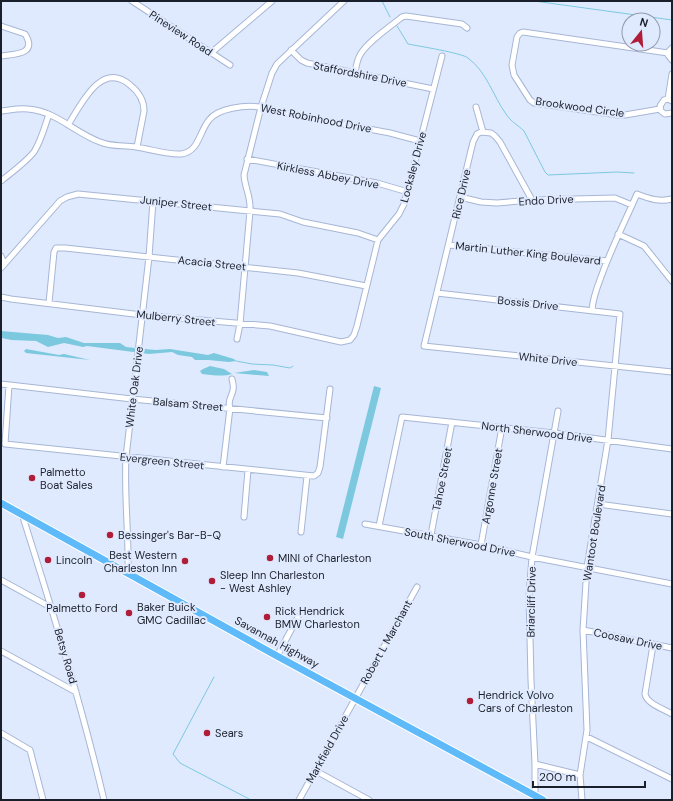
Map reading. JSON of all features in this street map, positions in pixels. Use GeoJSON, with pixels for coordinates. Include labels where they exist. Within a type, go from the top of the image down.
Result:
{"type":"FeatureCollection","features":[{"type":"Feature","properties":{"kind":"highway","name":"Savannah Highway"},"geometry":{"type":"LineString","coordinates":[[1,503],[277,656],[356,697],[543,800]]}},
{"type":"Feature","properties":{"kind":"street","name":"Pineview Road"},"geometry":{"type":"LineString","coordinates":[[132,1],[230,65]]}},
{"type":"Feature","properties":{"kind":"street"},"geometry":{"type":"LineString","coordinates":[[211,53],[272,1]]}},
{"type":"Feature","properties":{"kind":"street"},"geometry":{"type":"LineString","coordinates":[[237,339],[246,267],[251,200],[244,181],[244,175],[261,107],[272,73],[277,64],[344,1]]}},
{"type":"Feature","properties":{"kind":"street"},"geometry":{"type":"LineString","coordinates":[[355,73],[358,59],[363,50],[402,17],[406,16],[462,24],[467,28]]}},
{"type":"Feature","properties":{"kind":"street"},"geometry":{"type":"LineString","coordinates":[[1,26],[24,34],[28,41],[28,45],[27,49],[22,53],[1,56]]}},
{"type":"Feature","properties":{"kind":"street","name":"Brookwood Circle"},"geometry":{"type":"LineString","coordinates":[[660,109],[618,115],[534,103],[530,100],[514,75],[512,65],[517,37],[523,32],[668,53]]}},
{"type":"Feature","properties":{"kind":"street"},"geometry":{"type":"LineString","coordinates":[[672,48],[668,53],[672,60]]}},
{"type":"Feature","properties":{"kind":"street","name":"Staffordshire Drive"},"geometry":{"type":"LineString","coordinates":[[291,50],[301,60],[307,63],[434,89]]}},
{"type":"Feature","properties":{"kind":"street","name":"Locksley Drive"},"geometry":{"type":"LineString","coordinates":[[350,340],[354,335],[357,326],[378,240],[399,214],[408,192],[442,56]]}},
{"type":"Feature","properties":{"kind":"street"},"geometry":{"type":"LineString","coordinates":[[672,74],[670,100],[662,102],[660,109],[665,114],[672,113]]}},
{"type":"Feature","properties":{"kind":"street"},"geometry":{"type":"LineString","coordinates":[[68,125],[93,86],[104,80],[117,78],[129,84],[138,92],[144,105],[137,147]]}},
{"type":"Feature","properties":{"kind":"street","name":"West Robinhood Drive"},"geometry":{"type":"LineString","coordinates":[[1,111],[28,109],[49,114],[100,143],[137,147],[176,154],[191,151],[208,122],[215,114],[244,106],[261,107],[274,111],[390,133],[420,141]]}},
{"type":"Feature","properties":{"kind":"street"},"geometry":{"type":"LineString","coordinates":[[476,107],[483,132],[492,133],[500,142],[532,200]]}},
{"type":"Feature","properties":{"kind":"street"},"geometry":{"type":"LineString","coordinates":[[1,181],[34,152],[49,114]]}},
{"type":"Feature","properties":{"kind":"street","name":"Rice Drive"},"geometry":{"type":"LineString","coordinates":[[424,346],[474,138],[477,134],[483,132]]}},
{"type":"Feature","properties":{"kind":"street","name":"Kirkless Abbey Drive"},"geometry":{"type":"LineString","coordinates":[[247,159],[377,183],[408,192]]}},
{"type":"Feature","properties":{"kind":"street","name":"Juniper Street"},"geometry":{"type":"LineString","coordinates":[[3,266],[60,201],[78,194],[280,214],[302,222],[358,232],[378,240]]}},
{"type":"Feature","properties":{"kind":"street"},"geometry":{"type":"LineString","coordinates":[[592,310],[595,291],[618,234],[637,194],[653,200],[662,201],[672,199]]}},
{"type":"Feature","properties":{"kind":"street","name":"Endo Drive"},"geometry":{"type":"LineString","coordinates":[[460,197],[489,203],[532,200],[615,198],[632,205]]}},
{"type":"Feature","properties":{"kind":"street","name":"White Oak Drive"},"geometry":{"type":"LineString","coordinates":[[128,573],[125,479],[126,457],[149,257],[153,201]]}},
{"type":"Feature","properties":{"kind":"street"},"geometry":{"type":"LineString","coordinates":[[618,234],[644,246],[672,281]]}},
{"type":"Feature","properties":{"kind":"street","name":"Martin Luther King Boulevard"},"geometry":{"type":"LineString","coordinates":[[449,245],[607,261]]}},
{"type":"Feature","properties":{"kind":"street","name":"Acacia Street"},"geometry":{"type":"LineString","coordinates":[[49,303],[54,252],[56,248],[298,273],[366,286]]}},
{"type":"Feature","properties":{"kind":"street"},"geometry":{"type":"LineString","coordinates":[[1,256],[3,266]]}},
{"type":"Feature","properties":{"kind":"street","name":"Bossis Drive"},"geometry":{"type":"LineString","coordinates":[[437,293],[620,314]]}},
{"type":"Feature","properties":{"kind":"street","name":"Mulberry Street"},"geometry":{"type":"LineString","coordinates":[[1,297],[11,300],[49,303],[142,315],[270,326],[341,342],[350,340]]}},
{"type":"Feature","properties":{"kind":"street","name":"Wantoot Boulevard"},"geometry":{"type":"LineString","coordinates":[[582,800],[580,775],[587,737],[583,630],[587,567],[608,440],[620,314]]}},
{"type":"Feature","properties":{"kind":"street","name":"White Drive"},"geometry":{"type":"LineString","coordinates":[[424,346],[672,372]]}},
{"type":"Feature","properties":{"kind":"street"},"geometry":{"type":"LineString","coordinates":[[223,467],[230,396],[233,391],[232,380]]}},
{"type":"Feature","properties":{"kind":"street","name":"Balsam Street"},"geometry":{"type":"LineString","coordinates":[[1,384],[132,399],[326,418]]}},
{"type":"Feature","properties":{"kind":"street","name":"Evergreen Street"},"geometry":{"type":"LineString","coordinates":[[9,385],[5,444],[248,470],[307,476],[314,476],[318,474],[326,418]]}},
{"type":"Feature","properties":{"kind":"street"},"geometry":{"type":"LineString","coordinates":[[326,418],[330,390]]}},
{"type":"Feature","properties":{"kind":"street","name":"Briarcliff Drive"},"geometry":{"type":"LineString","coordinates":[[535,796],[529,596],[532,557],[558,411]]}},
{"type":"Feature","properties":{"kind":"street","name":"North Sherwood Drive"},"geometry":{"type":"LineString","coordinates":[[379,526],[402,417],[554,433],[672,450]]}},
{"type":"Feature","properties":{"kind":"street","name":"Tahoe Street"},"geometry":{"type":"LineString","coordinates":[[431,535],[452,422]]}},
{"type":"Feature","properties":{"kind":"street","name":"Argonne Street"},"geometry":{"type":"LineString","coordinates":[[481,545],[502,427]]}},
{"type":"Feature","properties":{"kind":"street"},"geometry":{"type":"LineString","coordinates":[[244,517],[248,470]]}},
{"type":"Feature","properties":{"kind":"street"},"geometry":{"type":"LineString","coordinates":[[301,532],[307,476]]}},
{"type":"Feature","properties":{"kind":"street"},"geometry":{"type":"LineString","coordinates":[[598,504],[672,514]]}},
{"type":"Feature","properties":{"kind":"street","name":"Betsy Road"},"geometry":{"type":"LineString","coordinates":[[22,514],[52,608],[76,692],[104,800]]}},
{"type":"Feature","properties":{"kind":"street","name":"South Sherwood Drive"},"geometry":{"type":"LineString","coordinates":[[365,524],[431,535],[532,557],[672,584]]}},
{"type":"Feature","properties":{"kind":"street"},"geometry":{"type":"LineString","coordinates":[[1,580],[52,608]]}},
{"type":"Feature","properties":{"kind":"street","name":"Robert L Marchant"},"geometry":{"type":"LineString","coordinates":[[356,697],[417,587]]}},
{"type":"Feature","properties":{"kind":"street"},"geometry":{"type":"LineString","coordinates":[[277,656],[298,617]]}},
{"type":"Feature","properties":{"kind":"street","name":"Coosaw Drive"},"geometry":{"type":"LineString","coordinates":[[583,630],[672,648]]}},
{"type":"Feature","properties":{"kind":"street"},"geometry":{"type":"LineString","coordinates":[[653,644],[644,694],[648,701],[672,714]]}},
{"type":"Feature","properties":{"kind":"street"},"geometry":{"type":"LineString","coordinates":[[1,651],[76,692]]}},
{"type":"Feature","properties":{"kind":"street","name":"Markfield Drive"},"geometry":{"type":"LineString","coordinates":[[299,800],[356,697]]}},
{"type":"Feature","properties":{"kind":"street"},"geometry":{"type":"LineString","coordinates":[[1,733],[30,750],[43,800]]}},
{"type":"Feature","properties":{"kind":"street"},"geometry":{"type":"LineString","coordinates":[[587,737],[672,779]]}},
{"type":"Feature","properties":{"kind":"street"},"geometry":{"type":"LineString","coordinates":[[535,764],[580,775]]}},
{"type":"Feature","properties":{"kind":"street"},"geometry":{"type":"LineString","coordinates":[[316,771],[369,800]]}},
{"type":"Feature","properties":{"kind":"water"},"geometry":{"type":"Polygon","coordinates":[[[1,331],[48,335],[58,338],[66,337],[84,343],[120,343],[126,347],[155,350],[170,349],[208,355],[214,353],[236,361],[195,360],[192,357],[178,355],[172,352],[149,354],[87,346],[83,347],[64,343],[48,347],[36,341],[11,340],[2,338],[1,331]]]}},
{"type":"Feature","properties":{"kind":"water"},"geometry":{"type":"Polygon","coordinates":[[[26,349],[59,355],[64,354],[90,360],[26,353],[24,351],[26,349]]]}},
{"type":"Feature","properties":{"kind":"water"},"geometry":{"type":"Polygon","coordinates":[[[210,366],[224,369],[232,374],[221,376],[202,374],[200,371],[210,366]]]}},
{"type":"Feature","properties":{"kind":"water"},"geometry":{"type":"Polygon","coordinates":[[[254,370],[267,372],[269,376],[234,373],[254,370]]]}},
{"type":"Feature","properties":{"kind":"water"},"geometry":{"type":"Polygon","coordinates":[[[374,386],[381,388],[343,539],[336,537],[374,386]]]}},
{"type":"Feature","properties":{"kind":"waterway"},"geometry":{"type":"LineString","coordinates":[[382,1],[390,17]]}},
{"type":"Feature","properties":{"kind":"waterway"},"geometry":{"type":"LineString","coordinates":[[534,1],[672,20]]}},
{"type":"Feature","properties":{"kind":"waterway"},"geometry":{"type":"LineString","coordinates":[[397,26],[408,44],[458,54],[468,58],[475,64],[485,77],[508,117],[524,131],[548,175],[617,172],[634,173]]}},
{"type":"Feature","properties":{"kind":"waterway"},"geometry":{"type":"LineString","coordinates":[[236,361],[290,368],[293,366]]}},
{"type":"Feature","properties":{"kind":"waterway"},"geometry":{"type":"LineString","coordinates":[[214,677],[173,754],[180,763],[251,800]]}},
{"type":"Feature","properties":{"kind":"place","name":"Palmetto Boat Sales"},"geometry":{"type":"Point","coordinates":[32,478]}},
{"type":"Feature","properties":{"kind":"place","name":"Bessinger's Bar-B-Q"},"geometry":{"type":"Point","coordinates":[110,535]}},
{"type":"Feature","properties":{"kind":"place","name":"MINI of Charleston"},"geometry":{"type":"Point","coordinates":[270,558]}},
{"type":"Feature","properties":{"kind":"place","name":"Lincoln"},"geometry":{"type":"Point","coordinates":[48,560]}},
{"type":"Feature","properties":{"kind":"place","name":"Best Western Charleston Inn"},"geometry":{"type":"Point","coordinates":[185,561]}},
{"type":"Feature","properties":{"kind":"place","name":"Sleep Inn Charleston - West Ashley"},"geometry":{"type":"Point","coordinates":[212,581]}},
{"type":"Feature","properties":{"kind":"place","name":"Palmetto Ford"},"geometry":{"type":"Point","coordinates":[82,595]}},
{"type":"Feature","properties":{"kind":"place","name":"Baker Buick GMC Cadillac"},"geometry":{"type":"Point","coordinates":[129,613]}},
{"type":"Feature","properties":{"kind":"place","name":"Rick Hendrick BMW Charleston"},"geometry":{"type":"Point","coordinates":[267,617]}},
{"type":"Feature","properties":{"kind":"place","name":"Hendrick Volvo Cars of Charleston"},"geometry":{"type":"Point","coordinates":[470,701]}},
{"type":"Feature","properties":{"kind":"place","name":"Sears"},"geometry":{"type":"Point","coordinates":[207,733]}}]}
